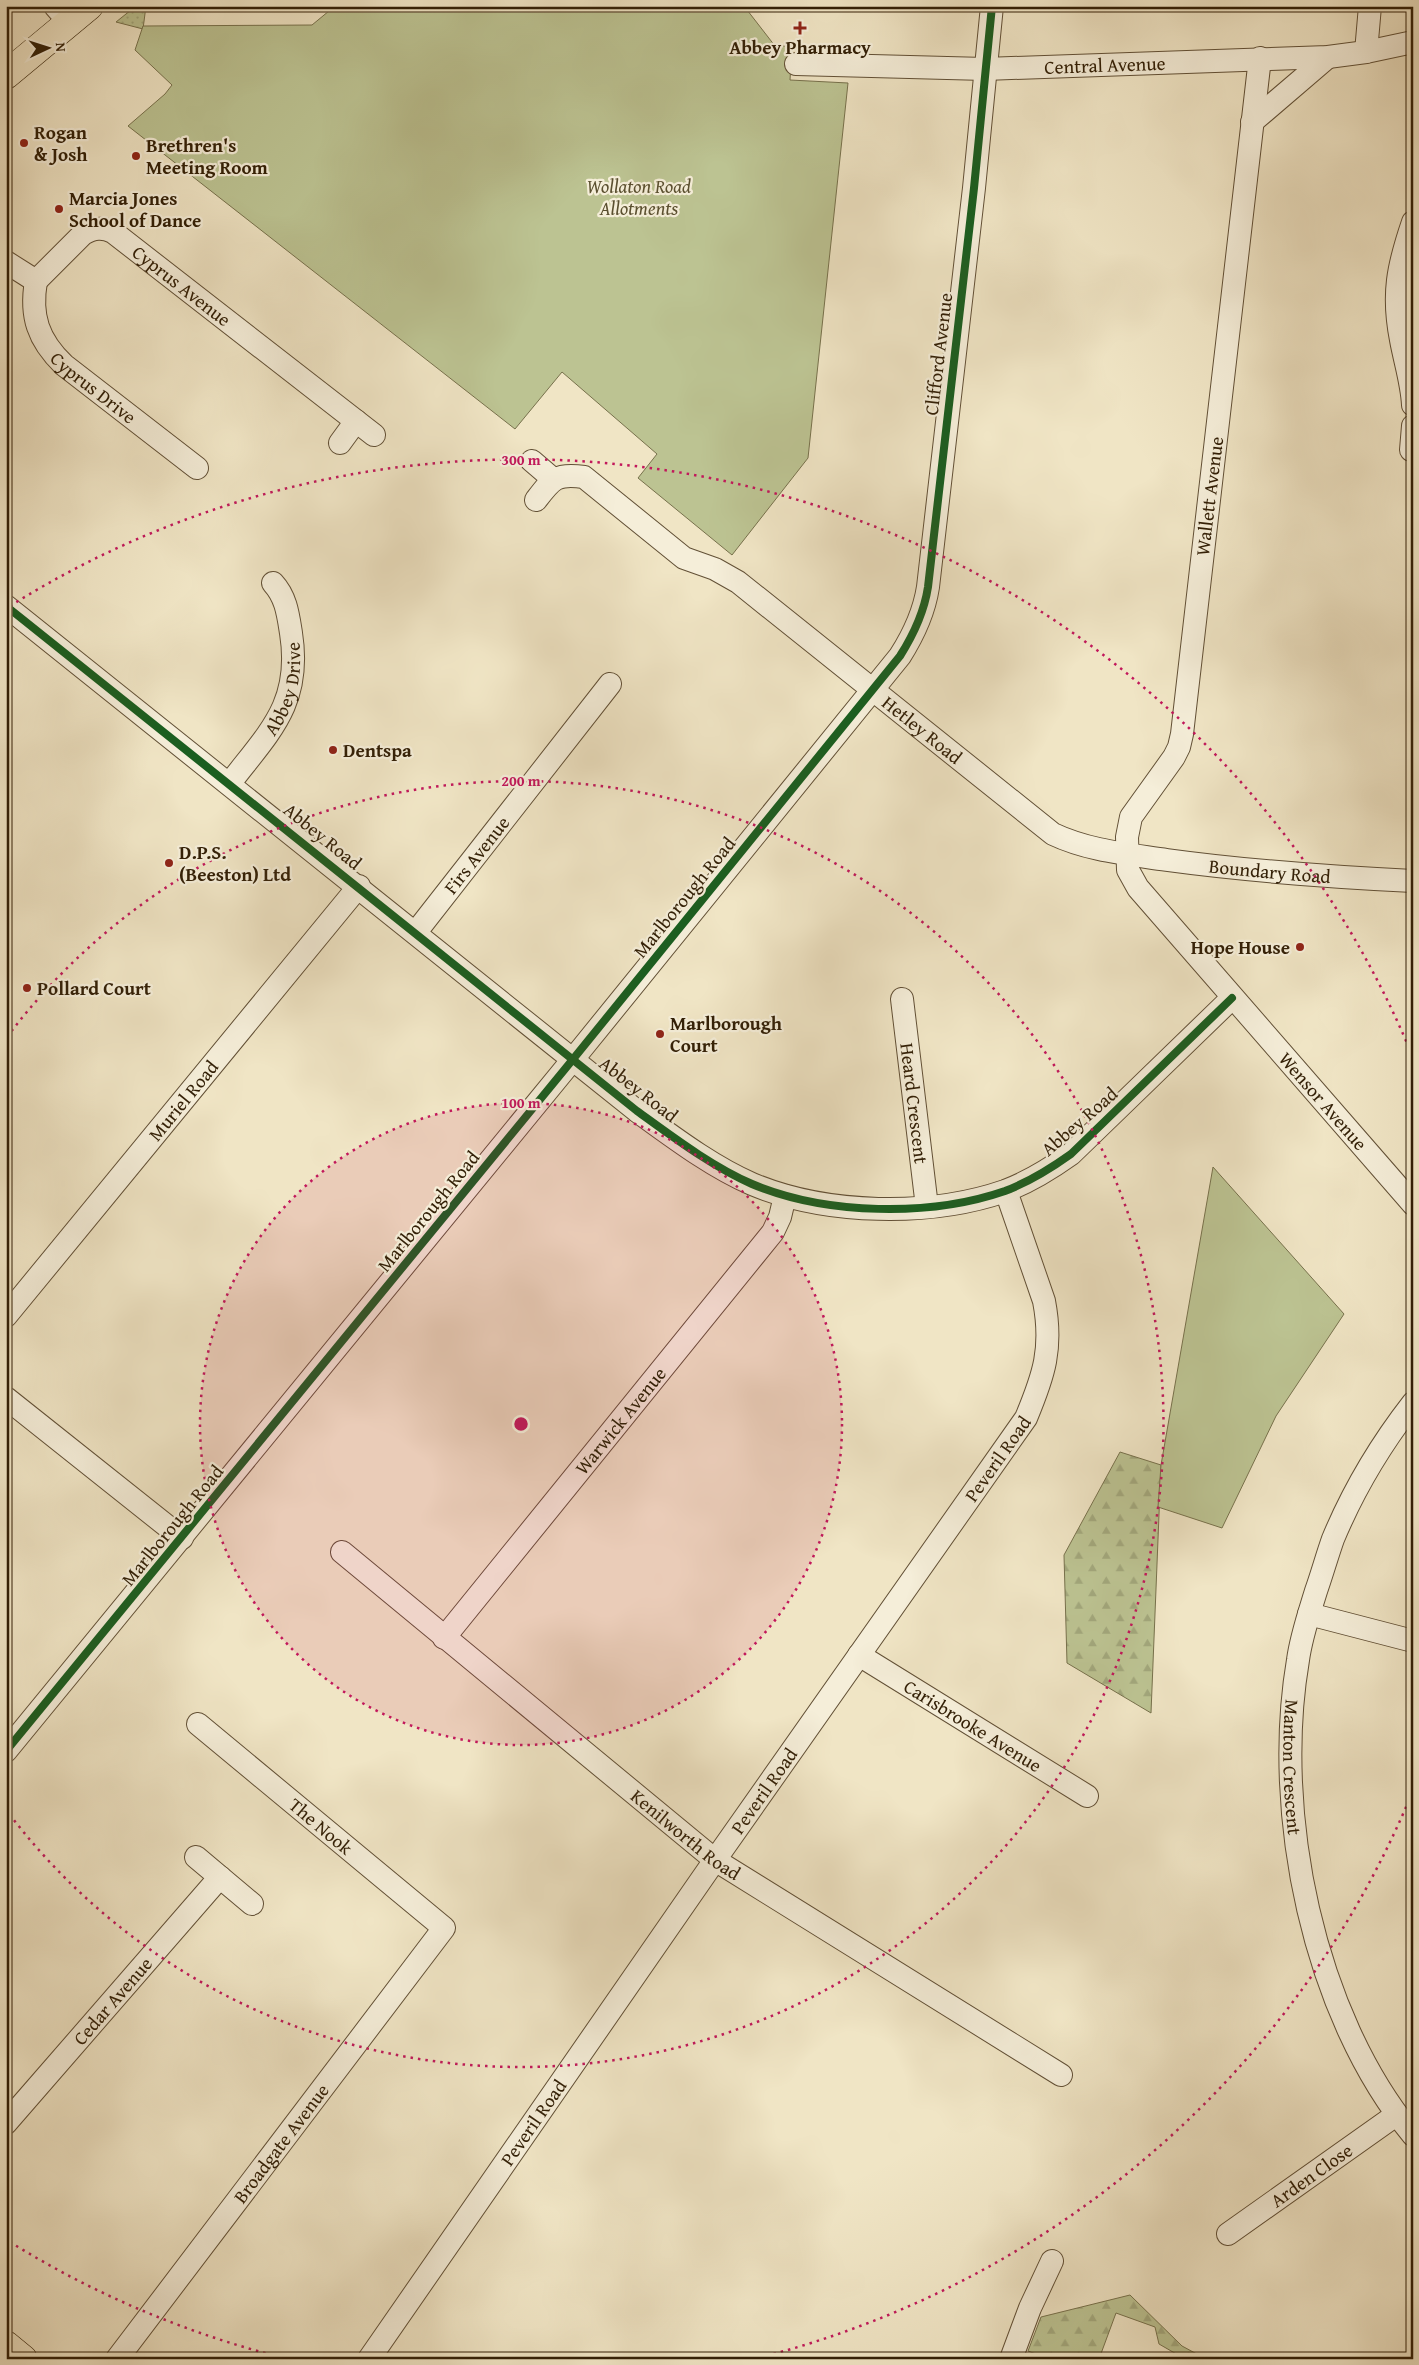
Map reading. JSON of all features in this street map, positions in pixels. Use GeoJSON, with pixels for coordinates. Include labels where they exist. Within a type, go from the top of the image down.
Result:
{"type":"FeatureCollection","features":[{"type":"Feature","properties":{"kind":"main road"},"geometry":{"type":"LineString","coordinates":[[6,75],[71,12]]}},
{"type":"Feature","properties":{"kind":"main road"},"geometry":{"type":"LineString","coordinates":[[6,2345],[22,2359]]}},
{"type":"Feature","properties":{"kind":"street","name":"Clifford Avenue"},"geometry":{"type":"LineString","coordinates":[[873,690],[900,656],[913,635],[926,600],[974,188],[992,6]]}},
{"type":"Feature","properties":{"kind":"street"},"geometry":{"type":"LineString","coordinates":[[1366,52],[1370,6]]}},
{"type":"Feature","properties":{"kind":"street","name":"Central Avenue"},"geometry":{"type":"LineString","coordinates":[[796,64],[985,69],[1328,57],[1366,52],[1413,42]]}},
{"type":"Feature","properties":{"kind":"street"},"geometry":{"type":"LineString","coordinates":[[1252,122],[1328,57]]}},
{"type":"Feature","properties":{"kind":"street","name":"Wallett Avenue"},"geometry":{"type":"LineString","coordinates":[[1128,854],[1131,817],[1137,805],[1174,757],[1182,734],[1260,58]]}},
{"type":"Feature","properties":{"kind":"street"},"geometry":{"type":"LineString","coordinates":[[1413,222],[1400,259],[1405,289],[1397,319],[1410,379],[1413,405]]}},
{"type":"Feature","properties":{"kind":"street","name":"Cyprus Avenue"},"geometry":{"type":"LineString","coordinates":[[36,281],[83,234],[92,229],[101,228],[113,232],[374,435]]}},
{"type":"Feature","properties":{"kind":"street"},"geometry":{"type":"LineString","coordinates":[[6,262],[36,281]]}},
{"type":"Feature","properties":{"kind":"street","name":"Cyprus Drive"},"geometry":{"type":"LineString","coordinates":[[36,281],[33,300],[35,316],[43,339],[52,354],[196,468]]}},
{"type":"Feature","properties":{"kind":"street"},"geometry":{"type":"LineString","coordinates":[[340,443],[356,421]]}},
{"type":"Feature","properties":{"kind":"street"},"geometry":{"type":"LineString","coordinates":[[1412,450],[1413,426]]}},
{"type":"Feature","properties":{"kind":"street"},"geometry":{"type":"LineString","coordinates":[[532,460],[553,479],[536,500]]}},
{"type":"Feature","properties":{"kind":"street","name":"Hetley Road"},"geometry":{"type":"LineString","coordinates":[[553,479],[563,476],[584,477],[684,558],[715,569],[738,582],[1053,834],[1074,844],[1128,854]]}},
{"type":"Feature","properties":{"kind":"street","name":"Abbey Drive"},"geometry":{"type":"LineString","coordinates":[[230,783],[277,722],[292,684],[294,660],[290,625],[285,602],[280,591],[273,583]]}},
{"type":"Feature","properties":{"kind":"street","name":"Abbey Road"},"geometry":{"type":"LineString","coordinates":[[6,606],[672,1136],[750,1183],[786,1196],[842,1206],[928,1207],[966,1202],[1006,1191],[1041,1174],[1071,1154],[1232,998]]}},
{"type":"Feature","properties":{"kind":"street","name":"Firs Avenue"},"geometry":{"type":"LineString","coordinates":[[416,932],[610,684]]}},
{"type":"Feature","properties":{"kind":"street","name":"Marlborough Road"},"geometry":{"type":"LineString","coordinates":[[6,1751],[182,1538],[873,690]]}},
{"type":"Feature","properties":{"kind":"street"},"geometry":{"type":"LineString","coordinates":[[1128,854],[1128,870],[1138,888],[1173,926],[1232,998]]}},
{"type":"Feature","properties":{"kind":"street","name":"Boundary Road"},"geometry":{"type":"LineString","coordinates":[[1128,854],[1195,864],[1365,879],[1413,881]]}},
{"type":"Feature","properties":{"kind":"street","name":"Muriel Road"},"geometry":{"type":"LineString","coordinates":[[6,1316],[360,886]]}},
{"type":"Feature","properties":{"kind":"street","name":"Wensor Avenue"},"geometry":{"type":"LineString","coordinates":[[1232,998],[1413,1204]]}},
{"type":"Feature","properties":{"kind":"street","name":"Heard Crescent"},"geometry":{"type":"LineString","coordinates":[[902,999],[928,1207]]}},
{"type":"Feature","properties":{"kind":"street","name":"Peveril Road"},"geometry":{"type":"LineString","coordinates":[[369,2359],[715,1860],[1026,1418],[1046,1362],[1047,1319],[1044,1301],[1006,1191]]}},
{"type":"Feature","properties":{"kind":"street","name":"Warwick Avenue"},"geometry":{"type":"LineString","coordinates":[[444,1638],[772,1232],[780,1217],[786,1196]]}},
{"type":"Feature","properties":{"kind":"street"},"geometry":{"type":"LineString","coordinates":[[6,1398],[182,1538]]}},
{"type":"Feature","properties":{"kind":"street","name":"Manton Crescent"},"geometry":{"type":"LineString","coordinates":[[1413,1402],[1370,1466],[1334,1539],[1309,1614],[1298,1659],[1291,1738],[1293,1821],[1301,1874],[1317,1942],[1332,1990],[1355,2042],[1396,2115],[1413,2135]]}},
{"type":"Feature","properties":{"kind":"street","name":"Kenilworth Road"},"geometry":{"type":"LineString","coordinates":[[342,1552],[715,1860],[1061,2075]]}},
{"type":"Feature","properties":{"kind":"street"},"geometry":{"type":"LineString","coordinates":[[1309,1614],[1413,1641]]}},
{"type":"Feature","properties":{"kind":"street","name":"Carisbrooke Avenue"},"geometry":{"type":"LineString","coordinates":[[859,1655],[1087,1796]]}},
{"type":"Feature","properties":{"kind":"street","name":"The Nook"},"geometry":{"type":"LineString","coordinates":[[198,1724],[444,1928]]}},
{"type":"Feature","properties":{"kind":"street"},"geometry":{"type":"LineString","coordinates":[[196,1856],[252,1904]]}},
{"type":"Feature","properties":{"kind":"street","name":"Cedar Avenue"},"geometry":{"type":"LineString","coordinates":[[6,2123],[220,1877]]}},
{"type":"Feature","properties":{"kind":"street","name":"Broadgate Avenue"},"geometry":{"type":"LineString","coordinates":[[117,2359],[444,1928]]}},
{"type":"Feature","properties":{"kind":"street","name":"Arden Close"},"geometry":{"type":"LineString","coordinates":[[1228,2234],[1396,2115]]}},
{"type":"Feature","properties":{"kind":"street"},"geometry":{"type":"LineString","coordinates":[[1014,2358],[1030,2308],[1052,2261]]}},
{"type":"Feature","properties":{"kind":"green space"},"geometry":{"type":"Polygon","coordinates":[[[136,6],[146,6],[143,29],[116,22],[136,6]]]}},
{"type":"Feature","properties":{"kind":"green space","name":"Wollaton Road Allotments"},"geometry":{"type":"Polygon","coordinates":[[[335,6],[744,6],[775,46],[792,46],[790,80],[848,83],[808,458],[732,555],[638,478],[657,454],[562,372],[515,429],[128,126],[165,94],[172,85],[135,50],[143,26],[312,25],[335,6]]]}},
{"type":"Feature","properties":{"kind":"green space"},"geometry":{"type":"Polygon","coordinates":[[[1213,1167],[1344,1314],[1276,1416],[1222,1528],[1158,1507],[1161,1465],[1213,1167]]]}},
{"type":"Feature","properties":{"kind":"green space"},"geometry":{"type":"Polygon","coordinates":[[[1120,1452],[1161,1465],[1151,1713],[1067,1663],[1064,1555],[1120,1452]]]}},
{"type":"Feature","properties":{"kind":"green space"},"geometry":{"type":"Polygon","coordinates":[[[1130,2295],[1182,2346],[1206,2359],[1185,2359],[1159,2344],[1155,2327],[1116,2313],[1099,2359],[1049,2359],[1028,2351],[1041,2317],[1130,2295]]]}},
{"type":"Feature","properties":{"kind":"cycle path"},"geometry":{"type":"LineString","coordinates":[[6,1751],[574,1058],[900,656],[910,640],[918,623],[928,587],[974,188],[992,6]]}},
{"type":"Feature","properties":{"kind":"cycle path"},"geometry":{"type":"LineString","coordinates":[[6,606],[637,1111],[722,1169],[752,1184],[781,1194],[812,1202],[845,1207],[878,1209],[912,1208],[976,1199],[1022,1184],[1071,1154],[1232,998]]}},
{"type":"Feature","properties":{"kind":"place","name":"Abbey Pharmacy"},"geometry":{"type":"Point","coordinates":[800,28]}},
{"type":"Feature","properties":{"kind":"place","name":"Rogan & Josh"},"geometry":{"type":"Point","coordinates":[24,143]}},
{"type":"Feature","properties":{"kind":"place","name":"Brethren's Meeting Room"},"geometry":{"type":"Point","coordinates":[136,156]}},
{"type":"Feature","properties":{"kind":"place","name":"Marcia Jones School of Dance"},"geometry":{"type":"Point","coordinates":[59,209]}},
{"type":"Feature","properties":{"kind":"place","name":"Dentspa"},"geometry":{"type":"Point","coordinates":[333,750]}},
{"type":"Feature","properties":{"kind":"place","name":"D.P.S. (Beeston) Ltd"},"geometry":{"type":"Point","coordinates":[169,863]}},
{"type":"Feature","properties":{"kind":"place","name":"Hope House"},"geometry":{"type":"Point","coordinates":[1300,947]}},
{"type":"Feature","properties":{"kind":"place","name":"Pollard Court"},"geometry":{"type":"Point","coordinates":[27,988]}},
{"type":"Feature","properties":{"kind":"place","name":"Marlborough Court"},"geometry":{"type":"Point","coordinates":[660,1034]}}]}
